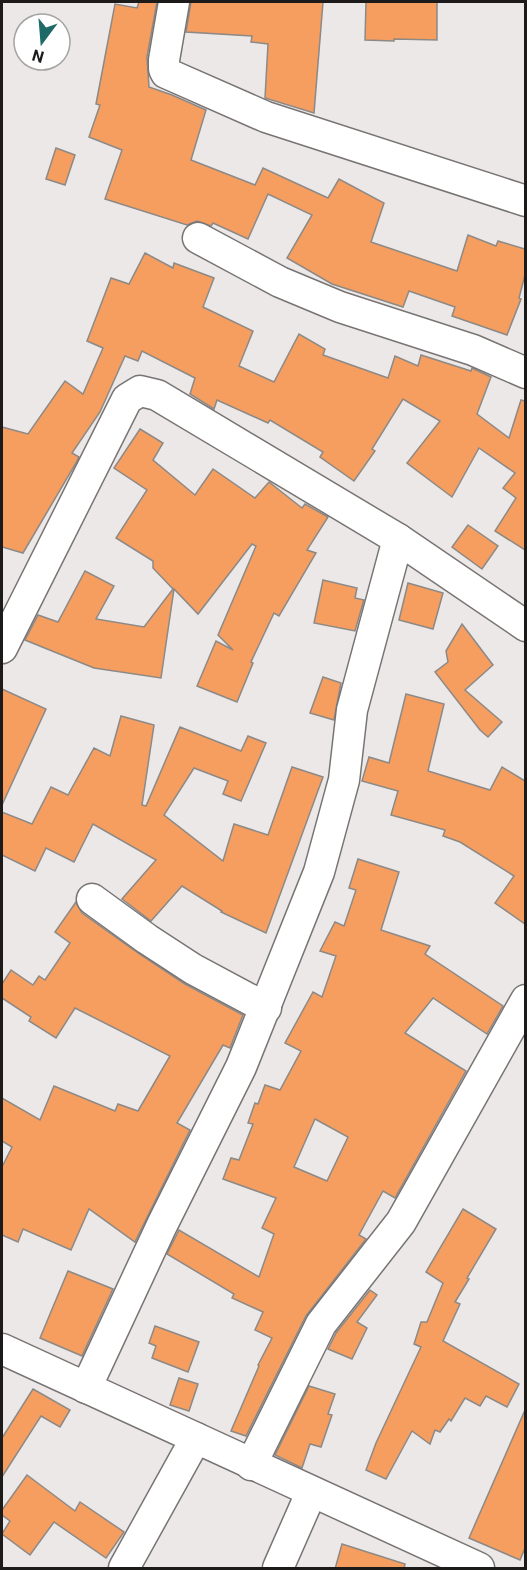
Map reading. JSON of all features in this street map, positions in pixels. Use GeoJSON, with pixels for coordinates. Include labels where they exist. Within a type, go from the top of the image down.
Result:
{"type":"FeatureCollection","features":[{"type":"Feature","properties":{"kind":"street"},"geometry":{"type":"LineString","coordinates":[[174,2],[164,60],[166,73],[266,117],[525,201]]}},
{"type":"Feature","properties":{"kind":"street"},"geometry":{"type":"LineString","coordinates":[[198,238],[280,282],[340,307],[464,347],[525,373]]}},
{"type":"Feature","properties":{"kind":"street"},"geometry":{"type":"LineString","coordinates":[[2,648],[127,399],[140,391],[157,395],[398,539],[525,626]]}},
{"type":"Feature","properties":{"kind":"street"},"geometry":{"type":"LineString","coordinates":[[86,1388],[162,1225],[241,1067],[319,872],[344,780],[352,710],[398,539]]}},
{"type":"Feature","properties":{"kind":"street"},"geometry":{"type":"LineString","coordinates":[[92,899],[193,969],[266,1008]]}},
{"type":"Feature","properties":{"kind":"street"},"geometry":{"type":"LineString","coordinates":[[251,1465],[321,1323],[401,1222],[525,1000]]}},
{"type":"Feature","properties":{"kind":"street"},"geometry":{"type":"LineString","coordinates":[[2,1349],[478,1569]]}},
{"type":"Feature","properties":{"kind":"street"},"geometry":{"type":"LineString","coordinates":[[124,1569],[196,1438]]}},
{"type":"Feature","properties":{"kind":"street"},"geometry":{"type":"LineString","coordinates":[[278,1569],[311,1492]]}},
{"type":"Feature","properties":{"kind":"building"},"geometry":{"type":"Polygon","coordinates":[[[139,2],[157,2],[147,57],[149,87],[206,110],[191,160],[255,185],[263,168],[328,198],[339,179],[384,203],[371,242],[457,271],[468,235],[496,246],[498,241],[525,249],[525,275],[519,298],[521,299],[507,335],[452,316],[455,307],[409,291],[403,307],[332,284],[287,258],[312,215],[268,194],[248,239],[213,223],[211,226],[197,221],[187,225],[105,199],[122,150],[89,137],[100,105],[96,104],[115,4],[137,8],[139,2]]]}},
{"type":"Feature","properties":{"kind":"building"},"geometry":{"type":"Polygon","coordinates":[[[191,2],[323,2],[314,113],[265,98],[268,44],[251,42],[252,36],[186,32],[191,2]]]}},
{"type":"Feature","properties":{"kind":"building"},"geometry":{"type":"Polygon","coordinates":[[[366,2],[437,2],[437,40],[365,40],[366,2]]]}},
{"type":"Feature","properties":{"kind":"building"},"geometry":{"type":"Polygon","coordinates":[[[56,148],[75,155],[65,185],[46,179],[56,148]]]}},
{"type":"Feature","properties":{"kind":"building"},"geometry":{"type":"Polygon","coordinates":[[[145,253],[173,268],[174,263],[214,278],[203,307],[253,331],[239,366],[274,382],[299,334],[325,349],[323,355],[388,378],[395,356],[418,366],[421,355],[471,371],[472,368],[491,377],[477,414],[509,438],[521,400],[525,401],[525,550],[495,531],[516,498],[503,488],[515,473],[479,448],[452,497],[407,463],[440,421],[403,399],[372,449],[375,451],[354,481],[320,457],[323,452],[270,420],[268,423],[217,400],[214,409],[190,394],[195,378],[142,351],[138,361],[125,356],[100,412],[72,453],[79,457],[76,463],[23,553],[2,547],[2,427],[28,434],[65,381],[83,394],[103,348],[87,341],[111,278],[129,284],[145,253]]]}},
{"type":"Feature","properties":{"kind":"building"},"geometry":{"type":"Polygon","coordinates":[[[140,429],[163,443],[153,460],[195,495],[213,469],[255,498],[269,482],[302,508],[305,504],[328,517],[307,550],[316,553],[279,616],[274,613],[251,662],[253,663],[237,702],[197,686],[216,641],[233,650],[218,635],[256,546],[252,544],[198,614],[174,589],[161,678],[94,668],[25,640],[38,615],[58,622],[85,571],[114,586],[96,619],[144,627],[173,589],[153,568],[153,561],[116,538],[147,490],[114,468],[140,429]]]}},
{"type":"Feature","properties":{"kind":"building"},"geometry":{"type":"Polygon","coordinates":[[[468,525],[498,546],[482,569],[452,547],[468,525]]]}},
{"type":"Feature","properties":{"kind":"building"},"geometry":{"type":"Polygon","coordinates":[[[323,580],[357,588],[355,598],[364,600],[355,631],[314,623],[323,580]]]}},
{"type":"Feature","properties":{"kind":"building"},"geometry":{"type":"Polygon","coordinates":[[[408,583],[443,593],[433,629],[399,620],[408,583]]]}},
{"type":"Feature","properties":{"kind":"building"},"geometry":{"type":"Polygon","coordinates":[[[462,624],[493,665],[465,690],[502,722],[488,737],[435,672],[448,662],[446,651],[462,624]]]}},
{"type":"Feature","properties":{"kind":"building"},"geometry":{"type":"Polygon","coordinates":[[[323,677],[341,683],[334,720],[310,713],[323,677]]]}},
{"type":"Feature","properties":{"kind":"building"},"geometry":{"type":"Polygon","coordinates":[[[2,689],[46,709],[2,805],[2,689]]]}},
{"type":"Feature","properties":{"kind":"building"},"geometry":{"type":"Polygon","coordinates":[[[406,694],[444,704],[428,771],[490,790],[502,767],[525,781],[525,924],[495,903],[514,876],[460,842],[443,836],[445,830],[391,815],[398,791],[362,781],[369,757],[389,763],[406,694]]]}},
{"type":"Feature","properties":{"kind":"building"},"geometry":{"type":"Polygon","coordinates":[[[121,716],[154,725],[142,805],[146,806],[180,727],[241,751],[248,736],[266,743],[241,801],[223,794],[228,781],[194,768],[164,815],[223,861],[234,824],[268,835],[292,767],[323,777],[266,933],[221,912],[182,886],[151,921],[122,899],[156,860],[93,824],[74,862],[46,848],[35,871],[2,855],[2,812],[32,824],[51,787],[68,795],[94,748],[110,756],[121,716]]]}},
{"type":"Feature","properties":{"kind":"building"},"geometry":{"type":"Polygon","coordinates":[[[358,859],[399,872],[381,930],[430,946],[425,954],[503,1006],[487,1034],[433,998],[405,1033],[466,1071],[395,1198],[383,1191],[359,1235],[366,1239],[306,1316],[246,1436],[231,1431],[258,1365],[272,1338],[255,1330],[263,1312],[232,1298],[234,1294],[167,1254],[179,1230],[259,1277],[274,1234],[262,1228],[276,1198],[223,1179],[231,1158],[239,1160],[253,1124],[248,1123],[265,1085],[280,1090],[301,1051],[285,1043],[313,992],[322,997],[336,956],[320,951],[335,922],[344,926],[356,890],[349,888],[358,859]],[[315,1119],[294,1167],[327,1181],[348,1137],[315,1119]]]}},
{"type":"Feature","properties":{"kind":"building"},"geometry":{"type":"Polygon","coordinates":[[[76,902],[82,913],[138,953],[185,984],[243,1015],[230,1048],[223,1045],[177,1123],[190,1130],[135,1242],[89,1209],[71,1250],[23,1229],[18,1242],[2,1235],[2,1167],[12,1147],[2,1141],[2,1098],[40,1120],[54,1086],[115,1111],[118,1104],[138,1111],[170,1056],[75,1008],[56,1038],[29,1021],[31,1017],[2,998],[2,984],[11,970],[33,985],[39,976],[45,980],[70,943],[55,932],[76,902]]]}},
{"type":"Feature","properties":{"kind":"building"},"geometry":{"type":"Polygon","coordinates":[[[463,1209],[496,1229],[455,1302],[460,1304],[443,1341],[519,1384],[507,1407],[486,1396],[480,1406],[465,1398],[451,1421],[449,1419],[440,1432],[435,1430],[430,1444],[412,1431],[386,1479],[366,1470],[376,1443],[421,1347],[414,1344],[421,1322],[427,1322],[443,1283],[426,1272],[463,1209]]]}},
{"type":"Feature","properties":{"kind":"building"},"geometry":{"type":"Polygon","coordinates":[[[68,1271],[113,1289],[82,1356],[40,1338],[68,1271]]]}},
{"type":"Feature","properties":{"kind":"building"},"geometry":{"type":"Polygon","coordinates":[[[370,1290],[377,1295],[357,1322],[367,1328],[352,1359],[328,1349],[336,1333],[370,1290]]]}},
{"type":"Feature","properties":{"kind":"building"},"geometry":{"type":"Polygon","coordinates":[[[155,1326],[199,1342],[188,1372],[152,1358],[156,1346],[149,1343],[155,1326]]]}},
{"type":"Feature","properties":{"kind":"building"},"geometry":{"type":"Polygon","coordinates":[[[179,1378],[198,1384],[189,1411],[170,1405],[179,1378]]]}},
{"type":"Feature","properties":{"kind":"building"},"geometry":{"type":"Polygon","coordinates":[[[309,1386],[335,1394],[328,1414],[332,1415],[321,1447],[310,1444],[302,1468],[275,1455],[309,1386]]]}},
{"type":"Feature","properties":{"kind":"building"},"geometry":{"type":"Polygon","coordinates":[[[33,1389],[70,1410],[60,1427],[41,1416],[2,1477],[2,1438],[33,1389]]]}},
{"type":"Feature","properties":{"kind":"building"},"geometry":{"type":"Polygon","coordinates":[[[525,1410],[525,1548],[520,1560],[469,1538],[525,1410]]]}},
{"type":"Feature","properties":{"kind":"building"},"geometry":{"type":"Polygon","coordinates":[[[27,1475],[75,1511],[80,1502],[124,1532],[106,1558],[54,1522],[30,1555],[2,1534],[10,1521],[2,1515],[2,1510],[27,1475]]]}},
{"type":"Feature","properties":{"kind":"building"},"geometry":{"type":"Polygon","coordinates":[[[342,1544],[405,1564],[404,1569],[335,1569],[342,1544]]]}}]}
